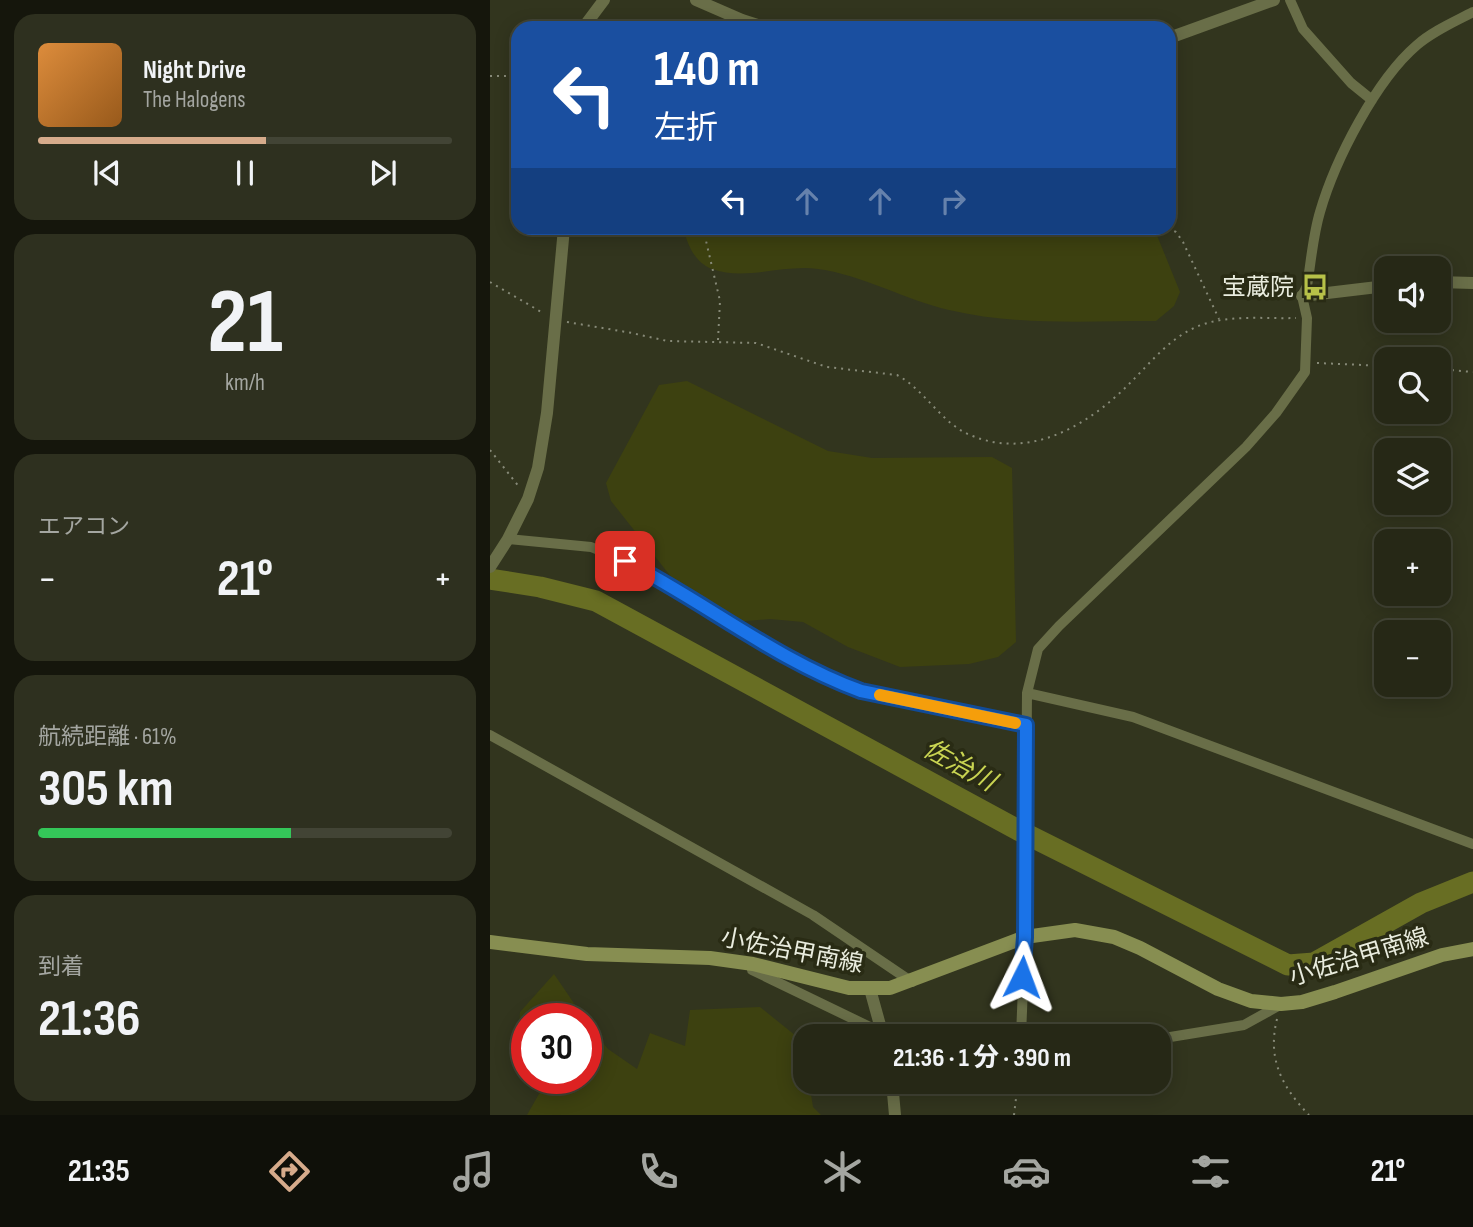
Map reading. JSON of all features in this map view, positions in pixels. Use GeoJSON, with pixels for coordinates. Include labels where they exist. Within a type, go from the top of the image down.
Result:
{"type":"FeatureCollection","features":[{"type":"Feature","properties":{"kind":"main road","name":"小佐治甲南線"},"geometry":{"type":"LineString","coordinates":[[490,942],[587,954],[710,958],[753,964],[849,988],[890,989],[1025,937],[1075,930],[1114,937],[1218,989],[1251,1001],[1281,1004],[1324,995],[1442,955],[1473,949]]}},
{"type":"Feature","properties":{"kind":"street"},"geometry":{"type":"LineString","coordinates":[[588,21],[604,0]]}},
{"type":"Feature","properties":{"kind":"street"},"geometry":{"type":"LineString","coordinates":[[696,0],[745,21]]}},
{"type":"Feature","properties":{"kind":"street"},"geometry":{"type":"LineString","coordinates":[[1176,35],[1274,0]]}},
{"type":"Feature","properties":{"kind":"street"},"geometry":{"type":"LineString","coordinates":[[1290,0],[1303,29],[1351,83],[1371,100]]}},
{"type":"Feature","properties":{"kind":"street"},"geometry":{"type":"LineString","coordinates":[[1021,1024],[1027,693],[1038,649],[1059,625],[1246,447],[1276,413],[1305,372],[1307,318],[1302,296],[1307,286],[1320,212],[1338,163],[1371,100],[1397,66],[1417,45],[1473,12]]}},
{"type":"Feature","properties":{"kind":"street"},"geometry":{"type":"LineString","coordinates":[[490,567],[528,499],[538,468],[547,413],[563,235]]}},
{"type":"Feature","properties":{"kind":"street"},"geometry":{"type":"LineString","coordinates":[[1451,282],[1473,283]]}},
{"type":"Feature","properties":{"kind":"street"},"geometry":{"type":"LineString","coordinates":[[1302,296],[1374,287]]}},
{"type":"Feature","properties":{"kind":"street"},"geometry":{"type":"LineString","coordinates":[[508,539],[591,548],[625,561],[668,583],[808,669],[861,691],[1026,725]]}},
{"type":"Feature","properties":{"kind":"street"},"geometry":{"type":"LineString","coordinates":[[1027,693],[1133,717],[1473,844]]}},
{"type":"Feature","properties":{"kind":"street"},"geometry":{"type":"LineString","coordinates":[[490,735],[813,915],[912,982]]}},
{"type":"Feature","properties":{"kind":"street"},"geometry":{"type":"LineString","coordinates":[[753,964],[752,970],[864,1024]]}},
{"type":"Feature","properties":{"kind":"street"},"geometry":{"type":"LineString","coordinates":[[870,989],[880,1024]]}},
{"type":"Feature","properties":{"kind":"street"},"geometry":{"type":"LineString","coordinates":[[1171,1037],[1244,1025],[1281,1004]]}},
{"type":"Feature","properties":{"kind":"street"},"geometry":{"type":"LineString","coordinates":[[893,1094],[895,1115]]}},
{"type":"Feature","properties":{"kind":"path"},"geometry":{"type":"LineString","coordinates":[[490,76],[511,76]]}},
{"type":"Feature","properties":{"kind":"path"},"geometry":{"type":"LineString","coordinates":[[1176,232],[1220,320]]}},
{"type":"Feature","properties":{"kind":"path"},"geometry":{"type":"LineString","coordinates":[[705,235],[720,300],[718,341]]}},
{"type":"Feature","properties":{"kind":"path"},"geometry":{"type":"LineString","coordinates":[[490,282],[556,321],[667,341],[756,342],[827,368],[897,375],[907,380],[967,434],[1002,444],[1026,443],[1056,436],[1090,418],[1176,339],[1196,327],[1220,320],[1307,318]]}},
{"type":"Feature","properties":{"kind":"path"},"geometry":{"type":"LineString","coordinates":[[1305,362],[1374,365]]}},
{"type":"Feature","properties":{"kind":"path"},"geometry":{"type":"LineString","coordinates":[[1451,370],[1473,372]]}},
{"type":"Feature","properties":{"kind":"path"},"geometry":{"type":"LineString","coordinates":[[490,450],[528,499]]}},
{"type":"Feature","properties":{"kind":"path"},"geometry":{"type":"LineString","coordinates":[[1281,1004],[1272,1039],[1278,1071],[1287,1091],[1309,1115]]}},
{"type":"Feature","properties":{"kind":"path"},"geometry":{"type":"LineString","coordinates":[[1014,1115],[1017,1094]]}},
{"type":"Feature","properties":{"kind":"green space"},"geometry":{"type":"Polygon","coordinates":[[[686,235],[1157,235],[1180,292],[1174,306],[1156,321],[1026,321],[975,315],[933,306],[851,277],[818,269],[725,272],[706,266],[690,247],[686,235]]]}},
{"type":"Feature","properties":{"kind":"green space"},"geometry":{"type":"Polygon","coordinates":[[[687,381],[828,451],[872,458],[992,457],[1012,468],[1016,642],[998,657],[969,664],[900,667],[848,647],[803,622],[770,619],[722,623],[695,607],[611,501],[606,483],[659,385],[687,381]]]}},
{"type":"Feature","properties":{"kind":"green space"},"geometry":{"type":"Polygon","coordinates":[[[554,974],[574,1003],[528,1003],[554,974]]]}},
{"type":"Feature","properties":{"kind":"green space"},"geometry":{"type":"Polygon","coordinates":[[[760,1007],[793,1034],[793,1094],[811,1094],[813,1107],[821,1115],[527,1115],[539,1094],[602,1094],[602,1042],[608,1049],[637,1069],[650,1033],[685,1046],[690,1010],[760,1007]]]}},
{"type":"Feature","properties":{"kind":"waterway","name":"佐治川"},"geometry":{"type":"LineString","coordinates":[[490,579],[540,587],[596,601],[1018,830],[1288,965],[1314,963],[1421,903],[1473,882]]}},
{"type":"Feature","properties":{"kind":"slow traffic"},"geometry":{"type":"LineString","coordinates":[[880,695],[1015,723]]}},
{"type":"Feature","properties":{"kind":"place","name":"宝蔵院"},"geometry":{"type":"Point","coordinates":[1315,287]}},
{"type":"Feature","properties":{"kind":"route"},"geometry":{"type":"LineString","coordinates":[[625,561],[668,583],[808,669],[837,682],[861,691],[1026,725],[1025,937],[1022,977]]}}]}
